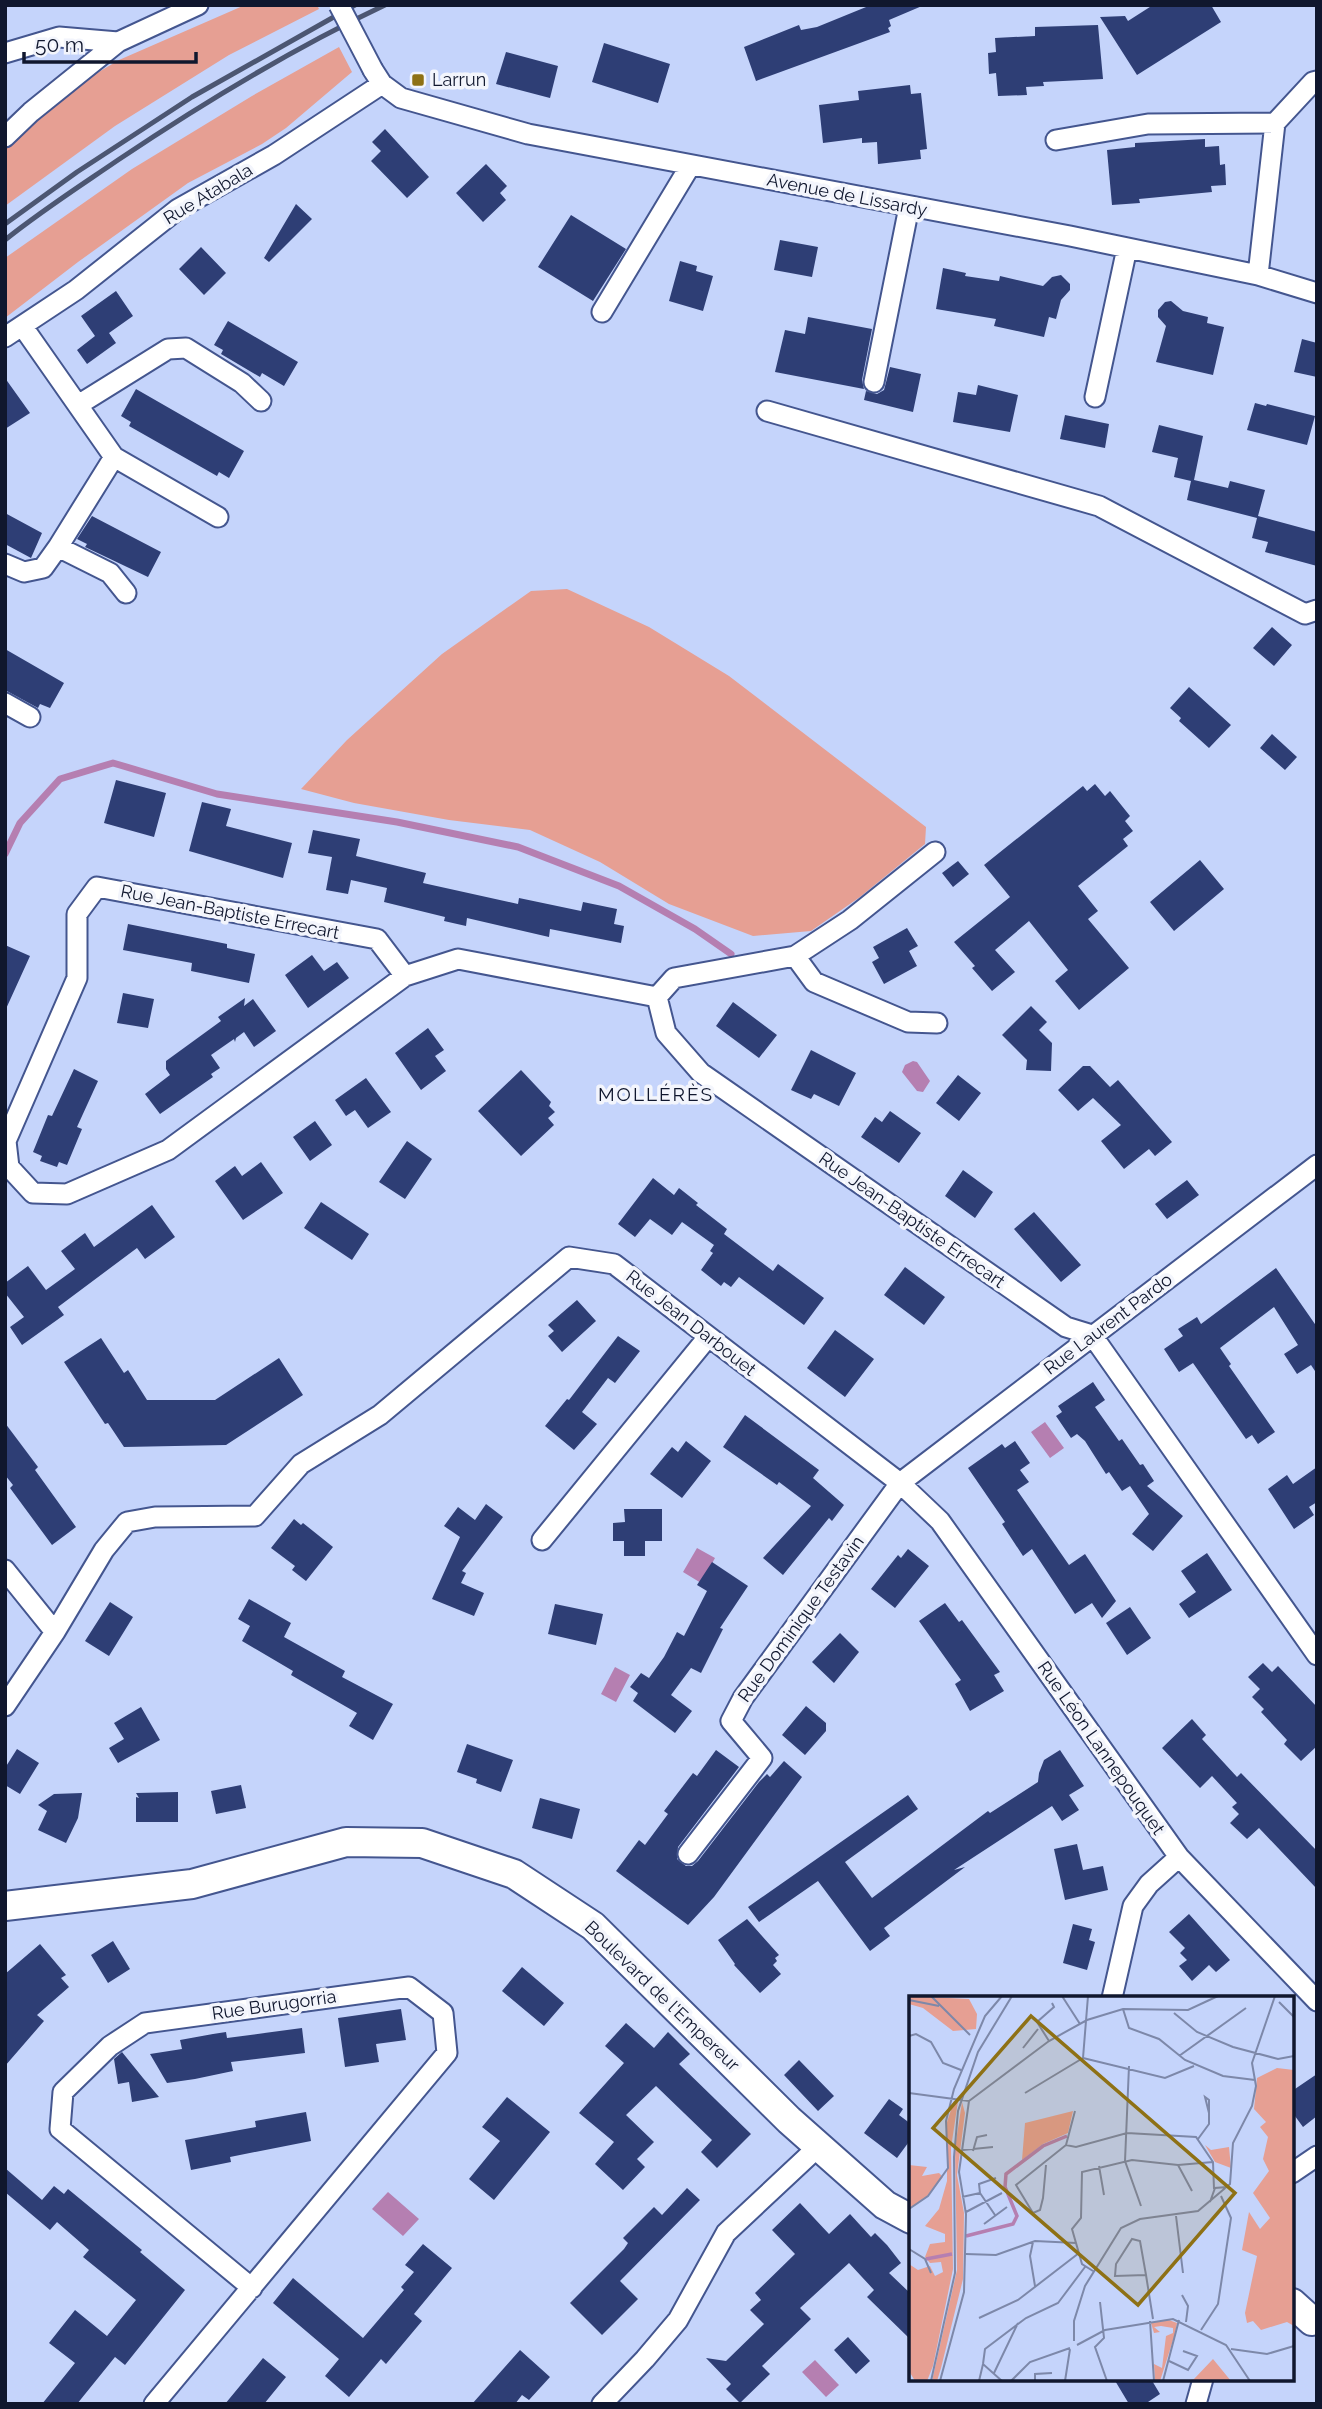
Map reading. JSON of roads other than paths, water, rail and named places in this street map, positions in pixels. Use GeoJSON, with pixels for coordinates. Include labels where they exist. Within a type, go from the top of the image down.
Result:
{"type":"FeatureCollection","features":[{"type":"Feature","properties":{"kind":"main road","name":"Boulevard de l'Empereur"},"geometry":{"type":"LineString","coordinates":[[5,1906],[192,1884],[346,1842],[422,1843],[514,1874],[593,1926],[789,2120],[885,2205],[909,2218]]}},
{"type":"Feature","properties":{"kind":"street"},"geometry":{"type":"LineString","coordinates":[[5,137],[31,111],[118,42],[198,5]]}},
{"type":"Feature","properties":{"kind":"street"},"geometry":{"type":"LineString","coordinates":[[339,5],[378,77]]}},
{"type":"Feature","properties":{"kind":"street"},"geometry":{"type":"LineString","coordinates":[[5,53],[60,37],[118,42]]}},
{"type":"Feature","properties":{"kind":"street","name":"Avenue de Lissardy"},"geometry":{"type":"LineString","coordinates":[[378,77],[401,98],[528,134],[1126,248],[1258,275],[1317,293]]}},
{"type":"Feature","properties":{"kind":"street","name":"Rue Atabala"},"geometry":{"type":"LineString","coordinates":[[5,337],[76,290],[178,209],[274,155],[378,77]]}},
{"type":"Feature","properties":{"kind":"street"},"geometry":{"type":"LineString","coordinates":[[1258,275],[1275,123],[1313,82],[1317,81]]}},
{"type":"Feature","properties":{"kind":"street"},"geometry":{"type":"LineString","coordinates":[[1056,140],[1149,124],[1275,123]]}},
{"type":"Feature","properties":{"kind":"street"},"geometry":{"type":"LineString","coordinates":[[602,313],[690,166]]}},
{"type":"Feature","properties":{"kind":"street"},"geometry":{"type":"LineString","coordinates":[[874,382],[909,207]]}},
{"type":"Feature","properties":{"kind":"street"},"geometry":{"type":"LineString","coordinates":[[1095,397],[1126,248]]}},
{"type":"Feature","properties":{"kind":"street"},"geometry":{"type":"LineString","coordinates":[[23,327],[114,457],[218,517]]}},
{"type":"Feature","properties":{"kind":"street"},"geometry":{"type":"LineString","coordinates":[[78,405],[168,349],[186,348],[242,383],[261,401]]}},
{"type":"Feature","properties":{"kind":"street"},"geometry":{"type":"LineString","coordinates":[[767,411],[1099,506],[1305,614],[1317,610]]}},
{"type":"Feature","properties":{"kind":"street"},"geometry":{"type":"LineString","coordinates":[[5,564],[24,572],[43,568],[114,457]]}},
{"type":"Feature","properties":{"kind":"street"},"geometry":{"type":"LineString","coordinates":[[58,547],[110,573],[125,593]]}},
{"type":"Feature","properties":{"kind":"street"},"geometry":{"type":"LineString","coordinates":[[5,703],[30,717]]}},
{"type":"Feature","properties":{"kind":"street"},"geometry":{"type":"LineString","coordinates":[[657,997],[674,978],[795,956],[850,920],[935,852]]}},
{"type":"Feature","properties":{"kind":"street","name":"Rue Jean-Baptiste Errecart"},"geometry":{"type":"LineString","coordinates":[[405,976],[377,939],[97,887],[77,914],[77,978],[6,1141],[9,1167],[33,1193],[67,1194],[168,1150],[405,976],[458,959],[657,997],[666,1032],[701,1073],[1066,1327],[1092,1335]]}},
{"type":"Feature","properties":{"kind":"street"},"geometry":{"type":"LineString","coordinates":[[795,956],[814,982],[908,1022],[937,1023]]}},
{"type":"Feature","properties":{"kind":"street","name":"Rue Laurent Pardo"},"geometry":{"type":"LineString","coordinates":[[900,1483],[1317,1166]]}},
{"type":"Feature","properties":{"kind":"street","name":"Rue Jean Darbouet"},"geometry":{"type":"LineString","coordinates":[[55,1632],[104,1550],[127,1522],[155,1517],[255,1516],[301,1464],[380,1415],[569,1257],[614,1264],[900,1483]]}},
{"type":"Feature","properties":{"kind":"street"},"geometry":{"type":"LineString","coordinates":[[1092,1335],[1317,1655]]}},
{"type":"Feature","properties":{"kind":"street"},"geometry":{"type":"LineString","coordinates":[[541,1540],[708,1337]]}},
{"type":"Feature","properties":{"kind":"street","name":"Rue Dominique Testavin"},"geometry":{"type":"LineString","coordinates":[[688,1854],[762,1758],[731,1721],[743,1698],[900,1483]]}},
{"type":"Feature","properties":{"kind":"street","name":"Rue Léon Lannepouquet"},"geometry":{"type":"LineString","coordinates":[[900,1483],[940,1521],[1179,1857],[1317,2001]]}},
{"type":"Feature","properties":{"kind":"street"},"geometry":{"type":"LineString","coordinates":[[5,1570],[55,1632],[5,1706]]}},
{"type":"Feature","properties":{"kind":"street"},"geometry":{"type":"LineString","coordinates":[[1112,1996],[1133,1906],[1149,1884],[1179,1857]]}},
{"type":"Feature","properties":{"kind":"street","name":"Rue Burugorria"},"geometry":{"type":"LineString","coordinates":[[154,2404],[252,2288],[447,2053],[443,2013],[409,1987],[145,2023],[110,2046],[63,2092],[60,2129],[252,2288]]}},
{"type":"Feature","properties":{"kind":"street"},"geometry":{"type":"LineString","coordinates":[[602,2404],[678,2320],[726,2233],[819,2146]]}},
{"type":"Feature","properties":{"kind":"street"},"geometry":{"type":"LineString","coordinates":[[1294,2172],[1317,2156]]}},
{"type":"Feature","properties":{"kind":"waterway"},"geometry":{"type":"LineString","coordinates":[[5,854],[20,823],[60,779],[113,763],[217,794],[397,822],[518,847],[619,886],[695,929],[731,954]]}},
{"type":"Feature","properties":{"kind":"railway"},"geometry":{"type":"LineString","coordinates":[[5,224],[77,172],[192,97],[355,5]]}},
{"type":"Feature","properties":{"kind":"railway"},"geometry":{"type":"LineString","coordinates":[[5,240],[75,189],[215,98],[282,58],[385,5]]}},
{"type":"Feature","properties":{"kind":"place","name":"Larrun"},"geometry":{"type":"Point","coordinates":[418,80]}},
{"type":"Feature","properties":{"kind":"district","name":"MOLLÉRÈS"},"geometry":{"type":"Point","coordinates":[656,1094]}}]}
